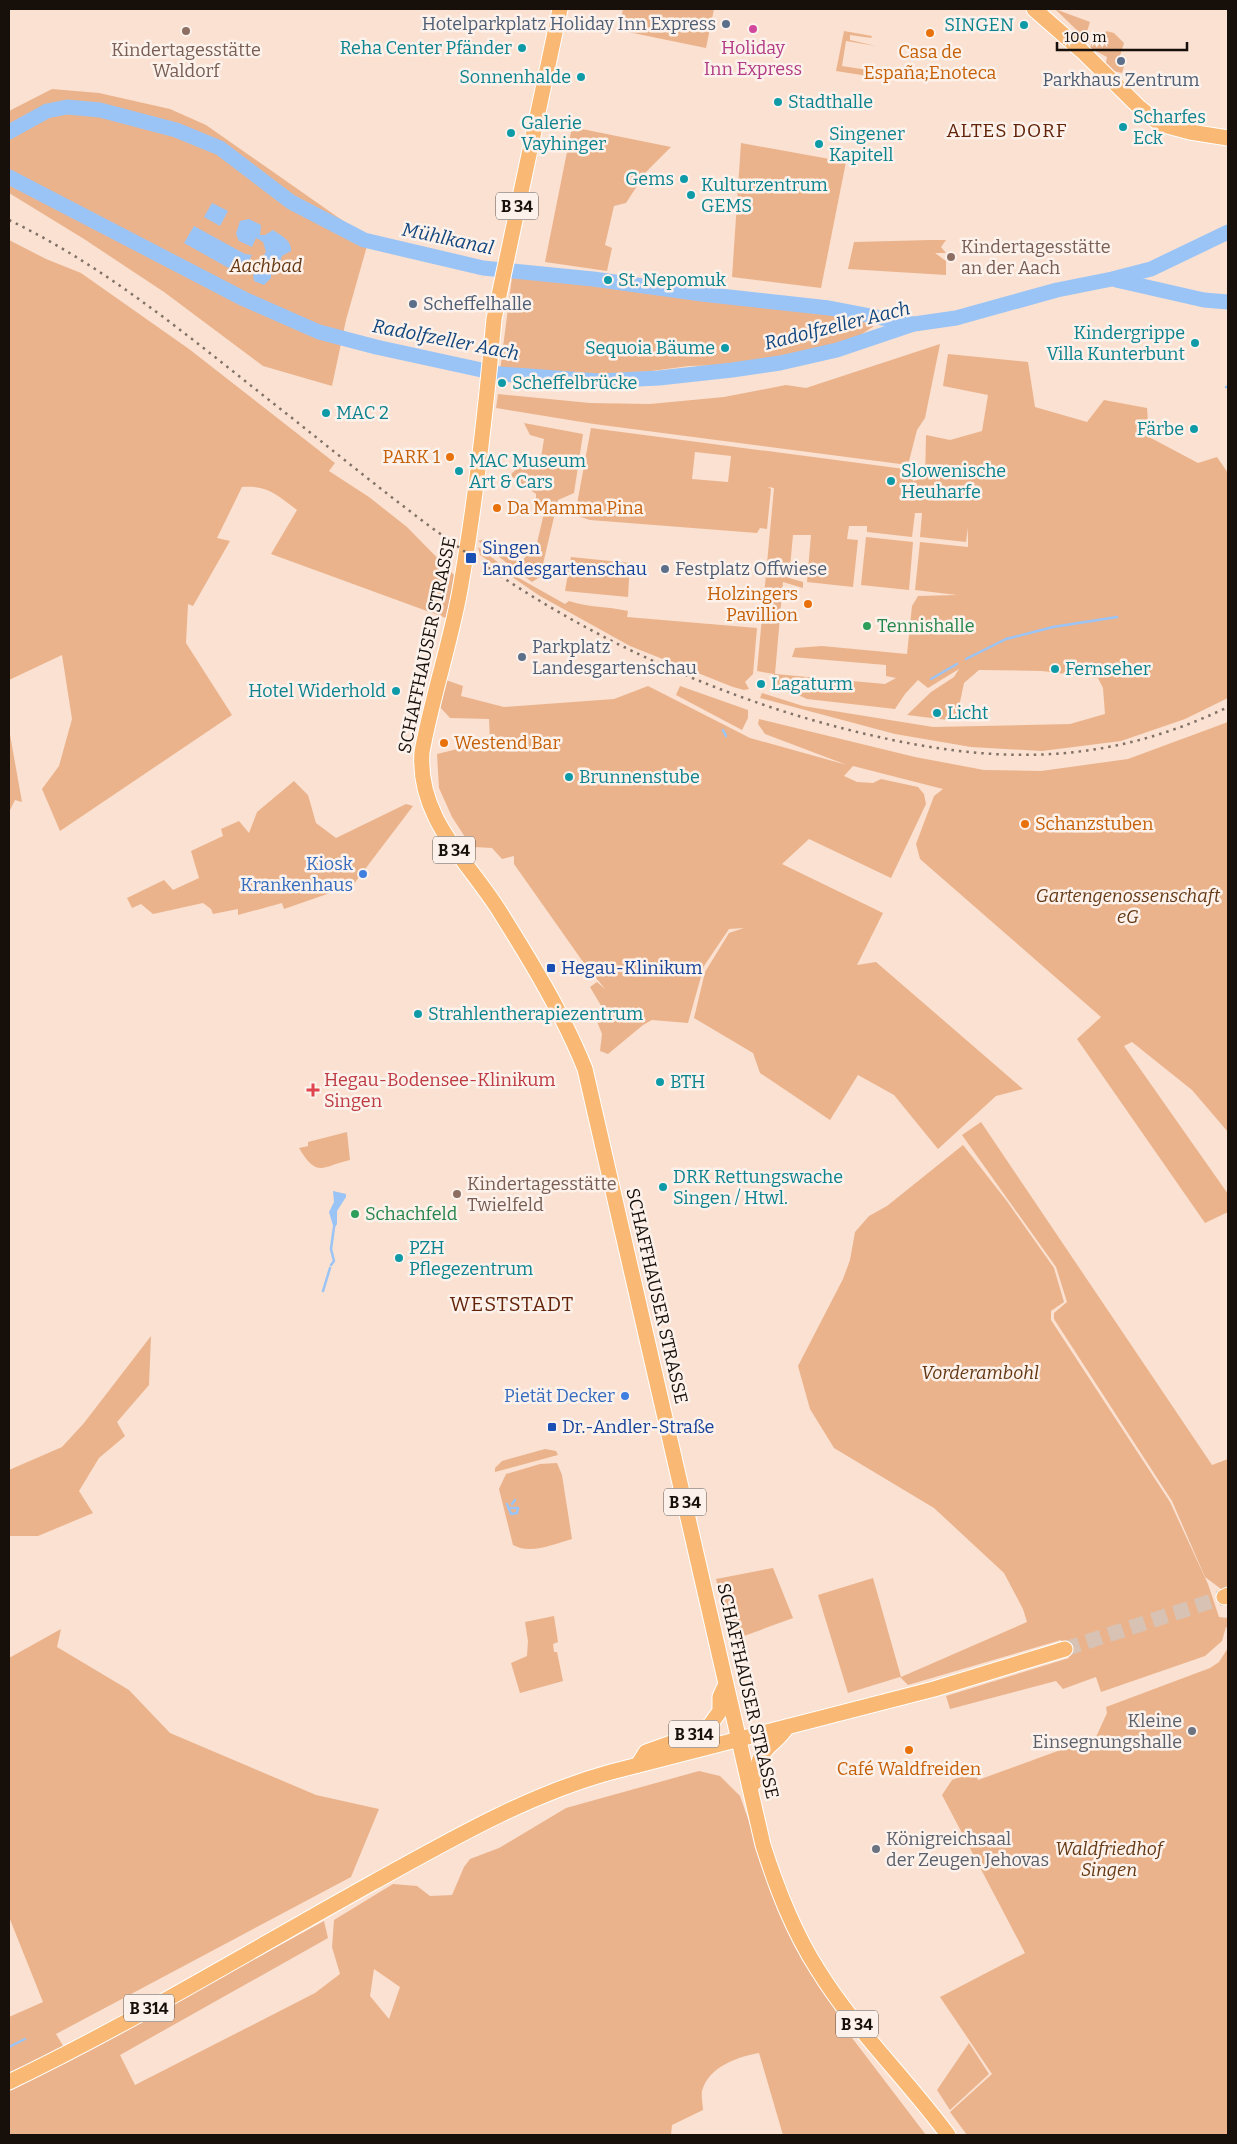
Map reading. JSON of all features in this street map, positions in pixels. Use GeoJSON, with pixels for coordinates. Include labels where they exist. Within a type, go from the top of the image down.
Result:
{"type":"FeatureCollection","features":[{"type":"Feature","properties":{"kind":"main road","name":"SCHAFFHAUSER STRASSE"},"geometry":{"type":"LineString","coordinates":[[560,9],[541,106],[494,319],[492,357],[460,591],[422,752],[421,765],[425,792],[444,835],[479,880],[567,1025],[585,1069],[750,1787],[772,1874],[782,1902],[807,1952],[836,1997],[948,2135]]}},
{"type":"Feature","properties":{"kind":"main road"},"geometry":{"type":"LineString","coordinates":[[1034,9],[1082,51],[1139,108],[1160,124],[1190,132],[1228,138]]}},
{"type":"Feature","properties":{"kind":"main road"},"geometry":{"type":"LineString","coordinates":[[739,1738],[934,1689],[1065,1649]]}},
{"type":"Feature","properties":{"kind":"main road","name":"B 314"},"geometry":{"type":"LineString","coordinates":[[638,1765],[646,1752],[699,1732],[710,1725],[720,1711],[720,1697],[727,1683]]}},
{"type":"Feature","properties":{"kind":"main road"},"geometry":{"type":"LineString","coordinates":[[750,1787],[758,1779],[758,1763],[763,1752],[769,1745],[780,1738],[787,1727]]}},
{"type":"Feature","properties":{"kind":"main road","name":"B 314"},"geometry":{"type":"LineString","coordinates":[[9,2082],[55,2059],[405,1864],[489,1820],[539,1797],[589,1778],[739,1738]]}},
{"type":"Feature","properties":{"kind":"green space"},"geometry":{"type":"Polygon","coordinates":[[[623,9],[714,9],[706,48],[623,31],[624,24],[620,23],[623,9]]]}},
{"type":"Feature","properties":{"kind":"green space"},"geometry":{"type":"Polygon","coordinates":[[[1055,9],[1090,22],[1085,38],[1055,9]]]}},
{"type":"Feature","properties":{"kind":"green space"},"geometry":{"type":"Polygon","coordinates":[[[844,31],[872,36],[871,38],[850,35],[850,40],[876,46],[846,41],[842,66],[868,70],[868,76],[836,71],[844,31]]]}},
{"type":"Feature","properties":{"kind":"green space"},"geometry":{"type":"Polygon","coordinates":[[[1106,31],[1114,33],[1124,43],[1120,56],[1124,66],[1122,73],[1105,69],[1107,57],[1090,48],[1095,35],[1104,38],[1106,31]]]}},
{"type":"Feature","properties":{"kind":"green space","name":"Aachbad"},"geometry":{"type":"Polygon","coordinates":[[[52,89],[99,93],[170,109],[206,125],[369,239],[346,320],[332,386],[263,366],[164,292],[84,239],[9,193],[9,111],[52,89]]]}},
{"type":"Feature","properties":{"kind":"green space"},"geometry":{"type":"Polygon","coordinates":[[[572,127],[671,147],[646,172],[626,203],[614,206],[605,245],[612,248],[607,271],[545,262],[572,127]]]}},
{"type":"Feature","properties":{"kind":"green space"},"geometry":{"type":"Polygon","coordinates":[[[741,143],[846,162],[821,288],[732,277],[741,143]]]}},
{"type":"Feature","properties":{"kind":"green space"},"geometry":{"type":"Polygon","coordinates":[[[9,240],[46,259],[81,273],[189,349],[335,463],[329,471],[369,497],[407,527],[455,576],[446,618],[271,554],[297,510],[266,489],[242,487],[217,538],[230,541],[193,606],[188,604],[186,643],[232,715],[60,831],[42,789],[59,766],[72,719],[62,655],[9,680],[9,240]]]}},
{"type":"Feature","properties":{"kind":"green space"},"geometry":{"type":"Polygon","coordinates":[[[946,240],[941,247],[946,253],[935,253],[946,261],[946,275],[848,269],[854,242],[946,240]]]}},
{"type":"Feature","properties":{"kind":"green space"},"geometry":{"type":"Polygon","coordinates":[[[513,269],[702,295],[829,309],[874,326],[834,353],[725,365],[689,366],[599,378],[500,371],[513,269]]]}},
{"type":"Feature","properties":{"kind":"green space"},"geometry":{"type":"Polygon","coordinates":[[[940,344],[925,418],[917,430],[908,465],[594,424],[496,408],[498,394],[590,403],[650,404],[724,397],[786,385],[806,388],[940,344]]]}},
{"type":"Feature","properties":{"kind":"green space"},"geometry":{"type":"Polygon","coordinates":[[[948,354],[1028,362],[1035,407],[1087,422],[1104,400],[1147,408],[1149,437],[1198,463],[1217,457],[1228,473],[1228,698],[1185,719],[1121,741],[1042,751],[971,747],[895,734],[760,698],[762,693],[803,706],[933,727],[1070,724],[1105,714],[1103,688],[1098,678],[1042,671],[979,670],[964,683],[956,721],[907,715],[931,692],[954,677],[959,669],[928,688],[918,680],[895,709],[807,699],[782,691],[774,686],[774,674],[757,671],[774,488],[768,487],[771,489],[767,529],[760,528],[757,533],[590,520],[575,515],[591,428],[912,470],[913,481],[925,478],[926,435],[950,440],[982,431],[988,395],[943,386],[948,354]],[[695,452],[692,479],[728,482],[731,456],[695,452]],[[915,513],[912,537],[867,532],[867,526],[849,526],[847,539],[858,540],[853,587],[807,582],[811,535],[793,535],[789,578],[803,582],[803,588],[783,582],[775,674],[885,684],[896,678],[886,676],[886,665],[792,657],[795,648],[822,646],[907,654],[912,606],[918,596],[957,595],[915,590],[920,542],[968,547],[968,528],[966,542],[920,537],[922,513],[915,513]]]}},
{"type":"Feature","properties":{"kind":"green space"},"geometry":{"type":"Polygon","coordinates":[[[524,423],[583,434],[574,493],[558,500],[540,577],[532,582],[478,541],[485,539],[523,560],[537,543],[544,513],[536,511],[536,494],[510,475],[519,467],[540,464],[544,439],[530,435],[524,423]]]}},
{"type":"Feature","properties":{"kind":"green space"},"geometry":{"type":"Polygon","coordinates":[[[866,537],[913,542],[909,590],[861,585],[866,537]]]}},
{"type":"Feature","properties":{"kind":"green space"},"geometry":{"type":"Polygon","coordinates":[[[478,547],[517,577],[565,604],[569,601],[628,611],[627,617],[757,628],[753,674],[745,682],[749,689],[744,690],[733,687],[630,646],[540,596],[480,555],[478,547]]]}},
{"type":"Feature","properties":{"kind":"green space"},"geometry":{"type":"Polygon","coordinates":[[[571,557],[630,563],[628,597],[565,591],[571,557]]]}},
{"type":"Feature","properties":{"kind":"green space","name":"Gartengenossenschaft eG"},"geometry":{"type":"Polygon","coordinates":[[[446,680],[463,686],[461,696],[504,707],[614,699],[648,686],[750,738],[847,765],[765,734],[758,724],[759,719],[915,757],[984,770],[1041,771],[1128,759],[1228,722],[1228,1132],[1192,1090],[1132,1042],[1124,1046],[1228,1194],[1228,1212],[1205,1223],[1077,1039],[1101,1017],[920,859],[916,844],[934,796],[943,789],[853,766],[844,776],[857,782],[873,783],[881,779],[918,787],[924,794],[926,804],[891,878],[809,839],[782,864],[883,913],[857,965],[876,962],[1023,1089],[996,1096],[938,1149],[894,1095],[858,1075],[830,1120],[760,1073],[753,1053],[694,1018],[705,972],[729,933],[744,928],[729,929],[704,966],[688,1023],[652,1020],[643,1025],[608,1054],[600,1051],[602,1034],[596,1019],[606,1014],[590,987],[597,982],[605,989],[581,959],[514,864],[514,856],[502,859],[492,848],[474,847],[467,840],[452,817],[439,788],[437,754],[490,741],[489,719],[450,718],[439,706],[446,680]]]}},
{"type":"Feature","properties":{"kind":"green space"},"geometry":{"type":"Polygon","coordinates":[[[680,686],[748,710],[748,718],[742,730],[676,695],[680,686]]]}},
{"type":"Feature","properties":{"kind":"green space"},"geometry":{"type":"Polygon","coordinates":[[[9,729],[22,802],[15,800],[9,812],[9,729]]]}},
{"type":"Feature","properties":{"kind":"green space"},"geometry":{"type":"Polygon","coordinates":[[[294,781],[308,795],[316,823],[336,838],[406,804],[413,806],[353,885],[284,909],[282,903],[238,915],[238,909],[213,914],[211,909],[203,903],[153,914],[141,904],[132,908],[127,898],[164,880],[173,890],[199,878],[191,851],[223,836],[221,829],[239,821],[249,833],[257,812],[294,781]]]}},
{"type":"Feature","properties":{"kind":"green space"},"geometry":{"type":"Polygon","coordinates":[[[981,1122],[1212,1465],[1228,1459],[1228,1587],[1221,1589],[1205,1577],[1172,1501],[1054,1319],[1054,1313],[1067,1302],[1056,1267],[962,1135],[981,1122]]]}},
{"type":"Feature","properties":{"kind":"green space"},"geometry":{"type":"Polygon","coordinates":[[[347,1132],[350,1160],[327,1167],[316,1167],[305,1158],[299,1148],[308,1146],[308,1142],[347,1132]]]}},
{"type":"Feature","properties":{"kind":"green space","name":"Vorderambohl"},"geometry":{"type":"Polygon","coordinates":[[[963,1145],[1006,1200],[1054,1268],[1064,1302],[1051,1311],[1051,1320],[1170,1502],[1208,1584],[1219,1617],[1228,1618],[1228,1628],[1226,1627],[1222,1641],[1205,1656],[1101,1692],[1096,1677],[1063,1689],[1056,1681],[950,1709],[946,1696],[1069,1658],[1061,1640],[908,1685],[900,1677],[848,1693],[818,1595],[873,1578],[901,1677],[1027,1622],[1023,1609],[1004,1573],[934,1508],[834,1448],[810,1409],[798,1366],[843,1279],[850,1260],[855,1232],[869,1216],[887,1206],[963,1145]]]}},
{"type":"Feature","properties":{"kind":"green space"},"geometry":{"type":"Polygon","coordinates":[[[151,1336],[149,1385],[117,1422],[125,1436],[99,1458],[79,1491],[93,1513],[38,1536],[9,1536],[9,1470],[62,1447],[84,1423],[151,1336]]]}},
{"type":"Feature","properties":{"kind":"green space"},"geometry":{"type":"Polygon","coordinates":[[[545,1449],[556,1451],[558,1455],[495,1472],[495,1468],[502,1461],[545,1449]]]}},
{"type":"Feature","properties":{"kind":"green space"},"geometry":{"type":"Polygon","coordinates":[[[557,1463],[562,1475],[572,1539],[535,1549],[520,1548],[513,1545],[499,1489],[506,1474],[540,1464],[557,1463]]]}},
{"type":"Feature","properties":{"kind":"green space"},"geometry":{"type":"Polygon","coordinates":[[[773,1568],[793,1618],[733,1640],[716,1579],[773,1568]]]}},
{"type":"Feature","properties":{"kind":"green space"},"geometry":{"type":"Polygon","coordinates":[[[554,1616],[558,1642],[553,1644],[554,1652],[557,1652],[563,1681],[520,1693],[511,1663],[527,1656],[528,1641],[525,1622],[554,1616]]]}},
{"type":"Feature","properties":{"kind":"green space"},"geometry":{"type":"Polygon","coordinates":[[[61,1629],[57,1647],[129,1690],[170,1733],[316,1795],[379,1809],[351,1877],[56,2034],[71,2059],[324,1921],[328,1938],[120,2055],[135,2085],[315,1993],[340,1974],[332,1947],[334,1920],[393,1884],[417,1886],[430,1896],[452,1895],[464,1867],[470,1859],[499,1848],[566,1808],[699,1771],[720,1776],[740,1796],[765,1867],[793,1933],[846,2030],[926,2135],[783,2135],[759,2053],[725,2064],[711,2075],[702,2091],[703,2110],[672,2125],[671,2135],[9,2135],[9,2017],[43,2002],[9,1917],[9,1658],[61,1629]],[[374,1969],[370,1996],[389,2019],[400,1987],[374,1969]]]}},
{"type":"Feature","properties":{"kind":"green space","name":"Waldfriedhof Singen"},"geometry":{"type":"Polygon","coordinates":[[[1228,1648],[1228,2135],[967,2135],[950,2112],[992,2074],[940,1997],[1025,1953],[942,1795],[952,1780],[975,1771],[978,1780],[1096,1737],[1107,1713],[1106,1707],[1210,1668],[1219,1662],[1228,1648]]]}},
{"type":"Feature","properties":{"kind":"green space"},"geometry":{"type":"Polygon","coordinates":[[[969,2043],[989,2074],[950,2110],[937,2090],[969,2043]]]}},
{"type":"Feature","properties":{"kind":"water"},"geometry":{"type":"Polygon","coordinates":[[[212,203],[228,211],[220,226],[204,217],[212,203]]]}},
{"type":"Feature","properties":{"kind":"water"},"geometry":{"type":"Polygon","coordinates":[[[249,219],[261,225],[260,235],[265,235],[273,230],[285,239],[291,247],[291,251],[282,256],[280,262],[282,263],[274,275],[271,274],[271,278],[264,285],[254,281],[253,275],[260,266],[264,267],[266,264],[263,262],[266,258],[263,256],[266,252],[263,242],[256,238],[252,247],[239,241],[236,234],[240,221],[249,219]]]}},
{"type":"Feature","properties":{"kind":"water"},"geometry":{"type":"Polygon","coordinates":[[[194,226],[245,254],[252,255],[241,275],[184,243],[194,226]]]}},
{"type":"Feature","properties":{"kind":"water"},"geometry":{"type":"Polygon","coordinates":[[[333,1191],[346,1194],[337,1211],[337,1224],[334,1229],[329,1212],[334,1202],[333,1191]]]}},
{"type":"Feature","properties":{"kind":"waterway","name":"Mühlkanal"},"geometry":{"type":"LineString","coordinates":[[9,132],[47,111],[67,107],[100,110],[176,130],[220,148],[291,202],[364,240],[483,268],[593,279],[702,294],[829,308],[913,324]]}},
{"type":"Feature","properties":{"kind":"waterway","name":"Radolfzeller Aach"},"geometry":{"type":"LineString","coordinates":[[9,177],[244,299],[319,332],[376,347],[500,374],[599,381],[659,378],[732,370],[780,363],[837,350],[914,324],[956,318],[1057,290],[1151,269],[1228,232]]}},
{"type":"Feature","properties":{"kind":"waterway","name":"Radolfzeller Aach"},"geometry":{"type":"LineString","coordinates":[[1116,280],[1204,300],[1228,302]]}},
{"type":"Feature","properties":{"kind":"waterway"},"geometry":{"type":"LineString","coordinates":[[966,659],[1006,639],[1053,627],[1117,617]]}},
{"type":"Feature","properties":{"kind":"waterway"},"geometry":{"type":"LineString","coordinates":[[931,679],[957,664]]}},
{"type":"Feature","properties":{"kind":"waterway"},"geometry":{"type":"LineString","coordinates":[[723,730],[726,736]]}},
{"type":"Feature","properties":{"kind":"waterway"},"geometry":{"type":"LineString","coordinates":[[331,1265],[334,1261],[331,1249],[334,1227]]}},
{"type":"Feature","properties":{"kind":"waterway"},"geometry":{"type":"LineString","coordinates":[[323,1291],[330,1268]]}},
{"type":"Feature","properties":{"kind":"waterway"},"geometry":{"type":"LineString","coordinates":[[512,1504],[515,1500]]}},
{"type":"Feature","properties":{"kind":"waterway"},"geometry":{"type":"LineString","coordinates":[[507,1504],[511,1514],[517,1513],[518,1508],[510,1508]]}},
{"type":"Feature","properties":{"kind":"waterway"},"geometry":{"type":"LineString","coordinates":[[9,2047],[25,2039]]}},
{"type":"Feature","properties":{"kind":"tunnel"},"geometry":{"type":"LineString","coordinates":[[1065,1649],[1224,1597]]}},
{"type":"Feature","properties":{"kind":"railway"},"geometry":{"type":"LineString","coordinates":[[9,220],[47,240],[121,286],[448,540],[502,577],[588,629],[633,652],[726,691],[821,723],[870,735],[917,745],[1008,755],[1052,754],[1096,749],[1139,740],[1183,726],[1228,707]]}},
{"type":"Feature","properties":{"kind":"place","name":"Hotelparkplatz Holiday Inn Express"},"geometry":{"type":"Point","coordinates":[726,24]}},
{"type":"Feature","properties":{"kind":"place","name":"SINGEN"},"geometry":{"type":"Point","coordinates":[1024,25]}},
{"type":"Feature","properties":{"kind":"place","name":"Holiday Inn Express"},"geometry":{"type":"Point","coordinates":[753,29]}},
{"type":"Feature","properties":{"kind":"place","name":"Kindertagesstätte Waldorf"},"geometry":{"type":"Point","coordinates":[186,31]}},
{"type":"Feature","properties":{"kind":"place","name":"Casa de España;Enoteca"},"geometry":{"type":"Point","coordinates":[930,33]}},
{"type":"Feature","properties":{"kind":"place","name":"Reha Center Pfänder"},"geometry":{"type":"Point","coordinates":[522,48]}},
{"type":"Feature","properties":{"kind":"place","name":"Parkhaus Zentrum"},"geometry":{"type":"Point","coordinates":[1121,61]}},
{"type":"Feature","properties":{"kind":"place","name":"Sonnenhalde"},"geometry":{"type":"Point","coordinates":[581,77]}},
{"type":"Feature","properties":{"kind":"place","name":"Stadthalle"},"geometry":{"type":"Point","coordinates":[778,102]}},
{"type":"Feature","properties":{"kind":"place","name":"Scharfes Eck"},"geometry":{"type":"Point","coordinates":[1123,127]}},
{"type":"Feature","properties":{"kind":"place","name":"Galerie Vayhinger"},"geometry":{"type":"Point","coordinates":[511,133]}},
{"type":"Feature","properties":{"kind":"place","name":"Singener Kapitell"},"geometry":{"type":"Point","coordinates":[819,144]}},
{"type":"Feature","properties":{"kind":"place","name":"Gems"},"geometry":{"type":"Point","coordinates":[684,179]}},
{"type":"Feature","properties":{"kind":"place","name":"Kulturzentrum GEMS"},"geometry":{"type":"Point","coordinates":[691,195]}},
{"type":"Feature","properties":{"kind":"place","name":"Kindertagesstätte an der Aach"},"geometry":{"type":"Point","coordinates":[951,257]}},
{"type":"Feature","properties":{"kind":"place","name":"St. Nepomuk"},"geometry":{"type":"Point","coordinates":[608,280]}},
{"type":"Feature","properties":{"kind":"place","name":"Scheffelhalle"},"geometry":{"type":"Point","coordinates":[413,304]}},
{"type":"Feature","properties":{"kind":"place","name":"Kindergrippe Villa Kunterbunt"},"geometry":{"type":"Point","coordinates":[1195,343]}},
{"type":"Feature","properties":{"kind":"place","name":"Sequoia Bäume"},"geometry":{"type":"Point","coordinates":[725,348]}},
{"type":"Feature","properties":{"kind":"place","name":"Scheffelbrücke"},"geometry":{"type":"Point","coordinates":[502,383]}},
{"type":"Feature","properties":{"kind":"place","name":"MAC 2"},"geometry":{"type":"Point","coordinates":[326,413]}},
{"type":"Feature","properties":{"kind":"place","name":"Färbe"},"geometry":{"type":"Point","coordinates":[1194,429]}},
{"type":"Feature","properties":{"kind":"place","name":"PARK 1"},"geometry":{"type":"Point","coordinates":[450,457]}},
{"type":"Feature","properties":{"kind":"place","name":"MAC Museum Art & Cars"},"geometry":{"type":"Point","coordinates":[459,471]}},
{"type":"Feature","properties":{"kind":"place","name":"Slowenische Heuharfe"},"geometry":{"type":"Point","coordinates":[891,481]}},
{"type":"Feature","properties":{"kind":"place","name":"Da Mamma Pina"},"geometry":{"type":"Point","coordinates":[497,508]}},
{"type":"Feature","properties":{"kind":"place","name":"Singen Landesgartenschau"},"geometry":{"type":"Point","coordinates":[471,558]}},
{"type":"Feature","properties":{"kind":"place","name":"Festplatz Offwiese"},"geometry":{"type":"Point","coordinates":[665,569]}},
{"type":"Feature","properties":{"kind":"place","name":"Holzingers Pavillion"},"geometry":{"type":"Point","coordinates":[808,604]}},
{"type":"Feature","properties":{"kind":"place","name":"Tennishalle"},"geometry":{"type":"Point","coordinates":[867,626]}},
{"type":"Feature","properties":{"kind":"place","name":"Parkplatz Landesgartenschau"},"geometry":{"type":"Point","coordinates":[522,657]}},
{"type":"Feature","properties":{"kind":"place","name":"Fernseher"},"geometry":{"type":"Point","coordinates":[1055,669]}},
{"type":"Feature","properties":{"kind":"place","name":"Lagaturm"},"geometry":{"type":"Point","coordinates":[761,684]}},
{"type":"Feature","properties":{"kind":"place","name":"Hotel Widerhold"},"geometry":{"type":"Point","coordinates":[396,691]}},
{"type":"Feature","properties":{"kind":"place","name":"Licht"},"geometry":{"type":"Point","coordinates":[937,713]}},
{"type":"Feature","properties":{"kind":"place","name":"Westend Bar"},"geometry":{"type":"Point","coordinates":[444,743]}},
{"type":"Feature","properties":{"kind":"place","name":"Brunnenstube"},"geometry":{"type":"Point","coordinates":[569,777]}},
{"type":"Feature","properties":{"kind":"place","name":"Schanzstuben"},"geometry":{"type":"Point","coordinates":[1025,824]}},
{"type":"Feature","properties":{"kind":"place","name":"Kiosk Krankenhaus"},"geometry":{"type":"Point","coordinates":[363,874]}},
{"type":"Feature","properties":{"kind":"place","name":"Hegau-Klinikum"},"geometry":{"type":"Point","coordinates":[551,968]}},
{"type":"Feature","properties":{"kind":"place","name":"Strahlentherapiezentrum"},"geometry":{"type":"Point","coordinates":[418,1014]}},
{"type":"Feature","properties":{"kind":"place","name":"BTH"},"geometry":{"type":"Point","coordinates":[660,1082]}},
{"type":"Feature","properties":{"kind":"place","name":"Hegau-Bodensee-Klinikum Singen"},"geometry":{"type":"Point","coordinates":[313,1090]}},
{"type":"Feature","properties":{"kind":"place","name":"DRK Rettungswache Singen / Htwl."},"geometry":{"type":"Point","coordinates":[663,1187]}},
{"type":"Feature","properties":{"kind":"place","name":"Kindertagesstätte Twielfeld"},"geometry":{"type":"Point","coordinates":[457,1194]}},
{"type":"Feature","properties":{"kind":"place","name":"Schachfeld"},"geometry":{"type":"Point","coordinates":[355,1214]}},
{"type":"Feature","properties":{"kind":"place","name":"PZH Pflegezentrum"},"geometry":{"type":"Point","coordinates":[399,1258]}},
{"type":"Feature","properties":{"kind":"place","name":"Pietät Decker"},"geometry":{"type":"Point","coordinates":[625,1396]}},
{"type":"Feature","properties":{"kind":"place","name":"Dr.-Andler-Straße"},"geometry":{"type":"Point","coordinates":[552,1427]}},
{"type":"Feature","properties":{"kind":"place","name":"Kleine Einsegnungshalle"},"geometry":{"type":"Point","coordinates":[1192,1731]}},
{"type":"Feature","properties":{"kind":"place","name":"Café Waldfreiden"},"geometry":{"type":"Point","coordinates":[909,1750]}},
{"type":"Feature","properties":{"kind":"place","name":"Königreichsaal der Zeugen Jehovas"},"geometry":{"type":"Point","coordinates":[876,1849]}},
{"type":"Feature","properties":{"kind":"district","name":"ALTES DORF"},"geometry":{"type":"Point","coordinates":[1007,130]}},
{"type":"Feature","properties":{"kind":"district","name":"WESTSTADT"},"geometry":{"type":"Point","coordinates":[512,1304]}}]}
